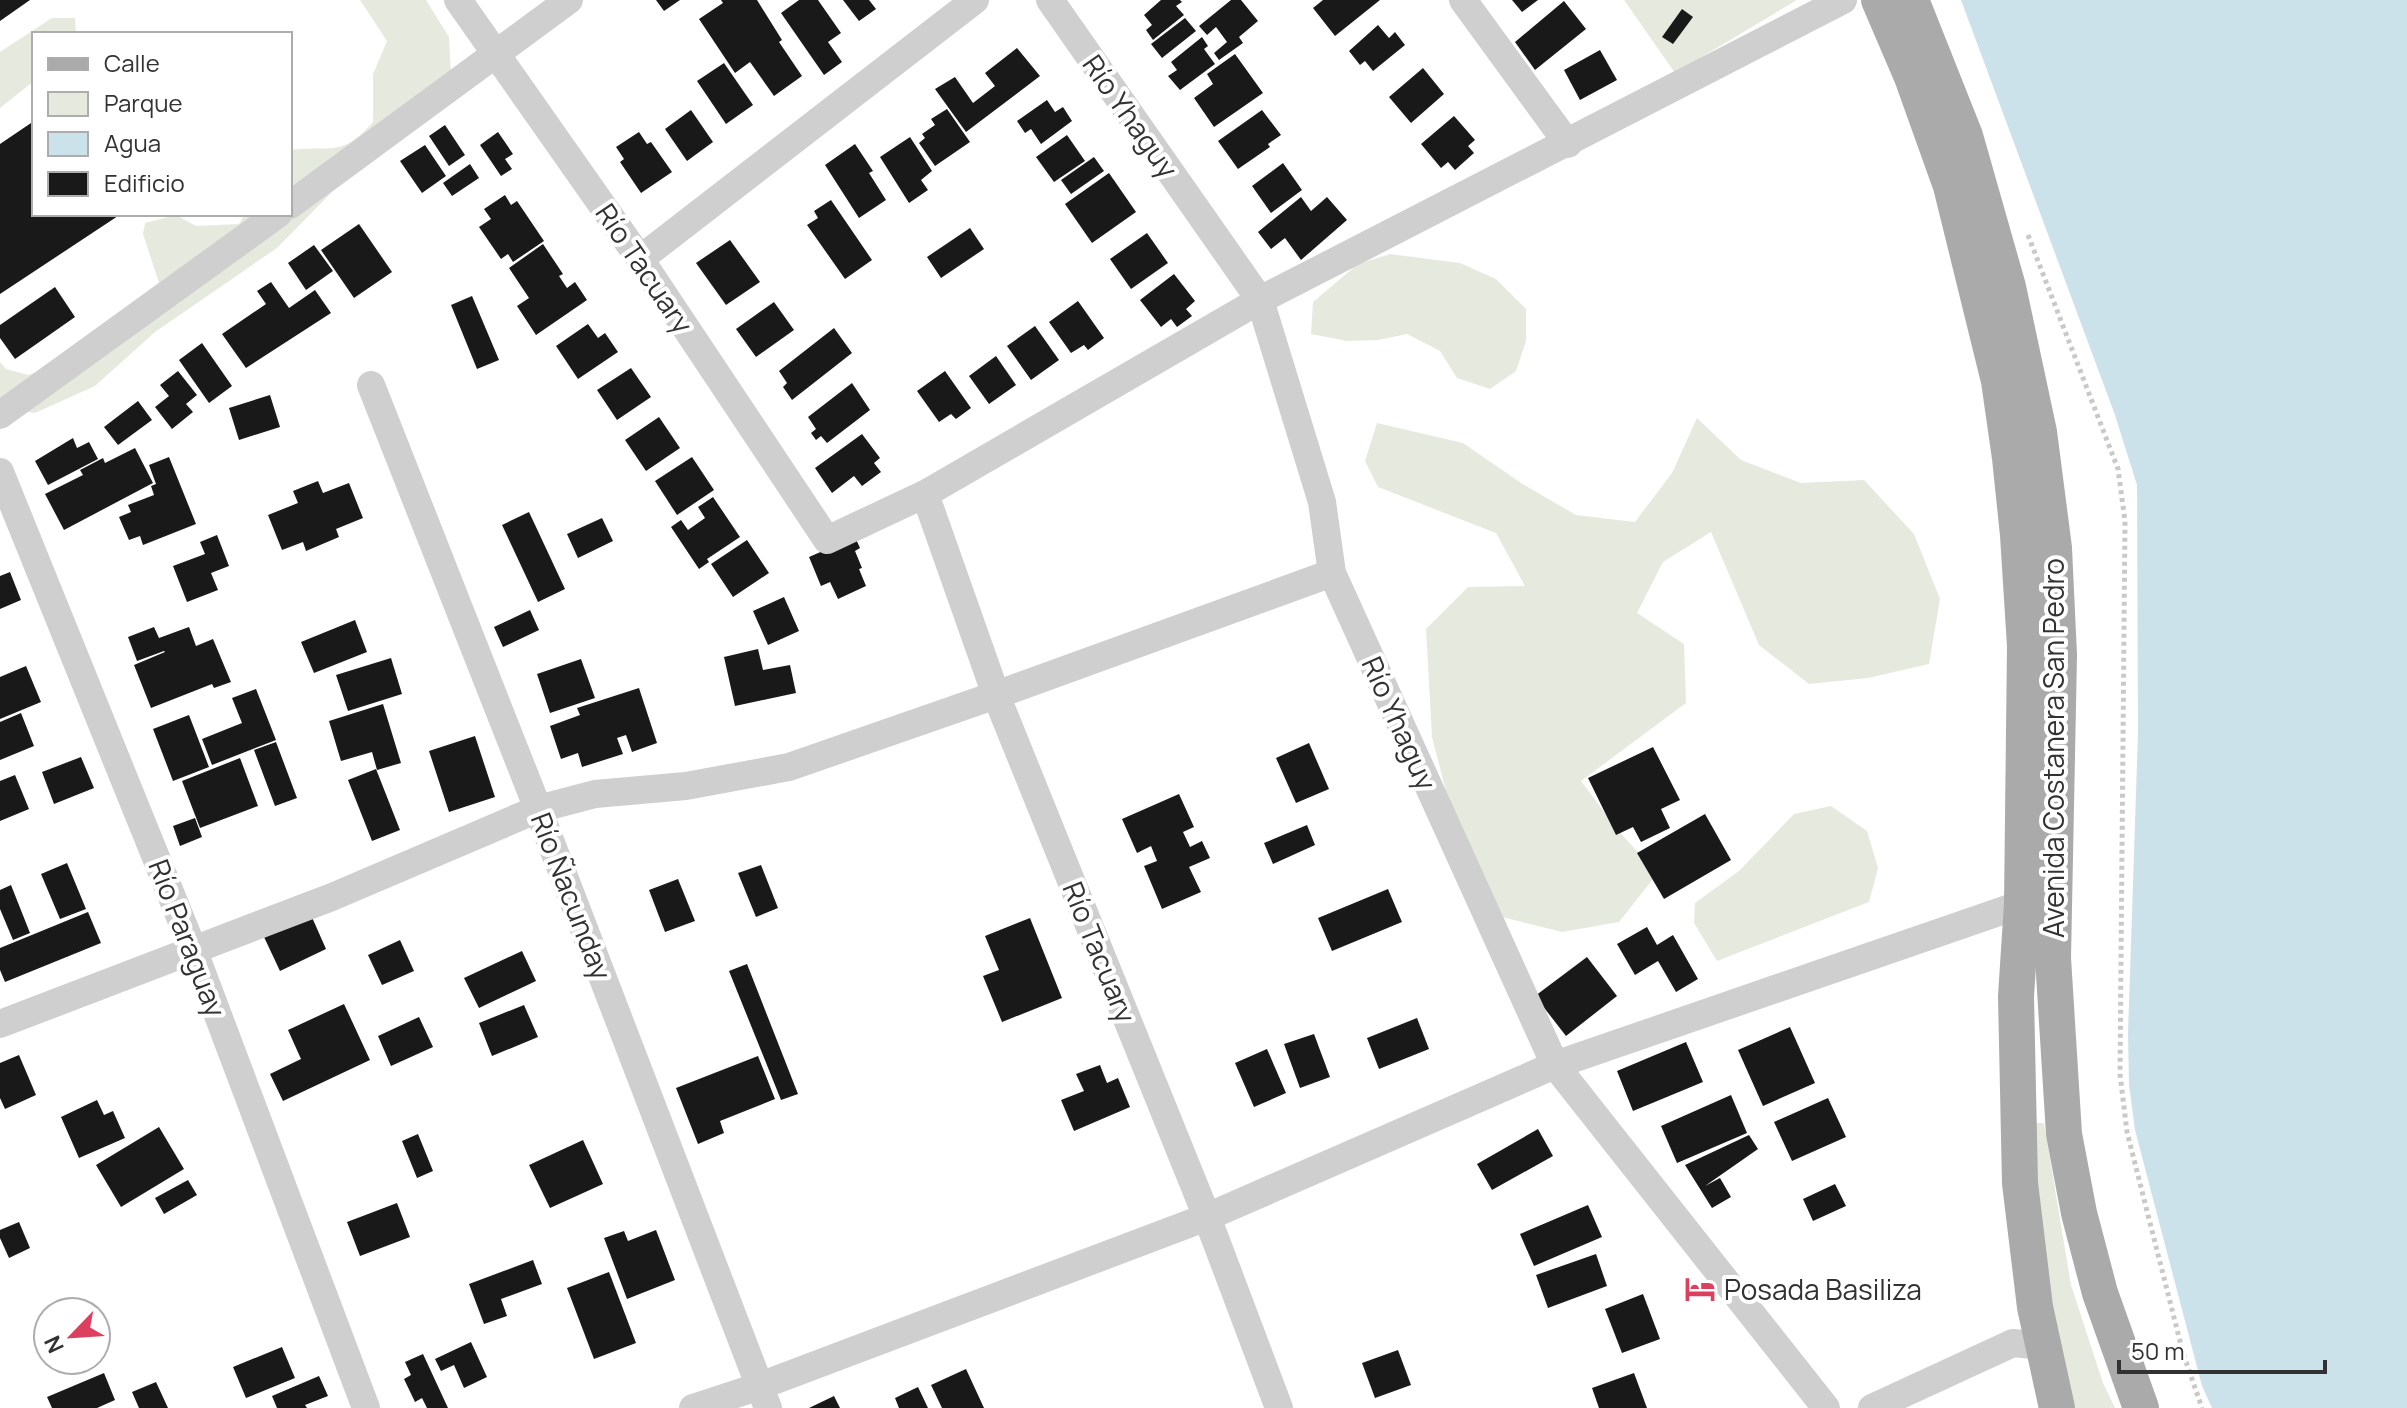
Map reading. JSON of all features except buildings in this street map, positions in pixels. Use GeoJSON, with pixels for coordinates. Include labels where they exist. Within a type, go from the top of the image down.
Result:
{"type":"FeatureCollection","features":[{"type":"Feature","properties":{"kind":"main road","name":"Avenida Costanera San Pedro"},"geometry":{"type":"LineString","coordinates":[[1879,0],[1912,77],[1951,186],[1999,381],[2018,535],[2025,646],[2022,904],[2016,996],[2019,1167],[2035,1307],[2057,1408]]}},
{"type":"Feature","properties":{"kind":"main road","name":"Avenida Costanera San Pedro"},"geometry":{"type":"LineString","coordinates":[[1911,0],[1965,136],[2008,287],[2039,432],[2054,548],[2059,655],[2053,958],[2064,1134],[2079,1213],[2100,1293],[2141,1408]]}},
{"type":"Feature","properties":{"kind":"street","name":"Río Tacuary"},"geometry":{"type":"LineString","coordinates":[[458,0],[640,259],[827,540],[925,494],[996,695],[1207,1217],[1279,1408]]}},
{"type":"Feature","properties":{"kind":"street"},"geometry":{"type":"LineString","coordinates":[[292,204],[569,0]]}},
{"type":"Feature","properties":{"kind":"street"},"geometry":{"type":"LineString","coordinates":[[640,259],[975,0]]}},
{"type":"Feature","properties":{"kind":"street","name":"Río Yhaguy"},"geometry":{"type":"LineString","coordinates":[[1050,0],[1260,300],[1322,502],[1332,573],[1555,1065],[1826,1408]]}},
{"type":"Feature","properties":{"kind":"street"},"geometry":{"type":"LineString","coordinates":[[1463,0],[1568,144]]}},
{"type":"Feature","properties":{"kind":"street"},"geometry":{"type":"LineString","coordinates":[[925,494],[1260,300],[1843,0]]}},
{"type":"Feature","properties":{"kind":"street"},"geometry":{"type":"LineString","coordinates":[[0,415],[275,216]]}},
{"type":"Feature","properties":{"kind":"street","name":"Río Ñacunday"},"geometry":{"type":"LineString","coordinates":[[371,385],[764,1397]]}},
{"type":"Feature","properties":{"kind":"street","name":"Río Paraguay"},"geometry":{"type":"LineString","coordinates":[[0,472],[193,949],[366,1408]]}},
{"type":"Feature","properties":{"kind":"street"},"geometry":{"type":"LineString","coordinates":[[0,1024],[332,897],[538,809],[595,794],[686,786],[789,767],[1332,573]]}},
{"type":"Feature","properties":{"kind":"street"},"geometry":{"type":"LineString","coordinates":[[693,1408],[764,1397],[1207,1217],[1555,1065],[2022,904]]}},
{"type":"Feature","properties":{"kind":"street"},"geometry":{"type":"LineString","coordinates":[[1872,1408],[2013,1343],[2042,1346]]}},
{"type":"Feature","properties":{"kind":"path"},"geometry":{"type":"LineString","coordinates":[[2027,230],[2118,469],[2122,492],[2125,521],[2122,1102],[2179,1339],[2202,1408]]}},
{"type":"Feature","properties":{"kind":"green space"},"geometry":{"type":"Polygon","coordinates":[[[360,0],[426,0],[449,37],[452,91],[423,124],[332,192],[277,248],[155,332],[95,386],[35,413],[0,408],[0,362],[6,369],[28,375],[91,353],[162,292],[143,234],[145,223],[172,216],[196,226],[239,224],[244,216],[292,216],[292,150],[344,145],[353,141],[373,122],[373,74],[387,41],[360,0]]]}},
{"type":"Feature","properties":{"kind":"green space"},"geometry":{"type":"Polygon","coordinates":[[[1624,0],[1797,0],[1675,73],[1624,0]]]}},
{"type":"Feature","properties":{"kind":"green space"},"geometry":{"type":"Polygon","coordinates":[[[52,18],[75,18],[76,32],[32,32],[32,83],[0,108],[0,52],[52,18]]]}},
{"type":"Feature","properties":{"kind":"green space"},"geometry":{"type":"Polygon","coordinates":[[[1390,254],[1460,263],[1496,279],[1526,309],[1526,341],[1516,371],[1490,389],[1457,378],[1440,351],[1407,334],[1378,340],[1347,341],[1311,334],[1313,302],[1358,264],[1390,254]]]}},
{"type":"Feature","properties":{"kind":"green space"},"geometry":{"type":"Polygon","coordinates":[[[1697,418],[1741,460],[1801,483],[1864,480],[1914,534],[1940,599],[1929,664],[1868,678],[1809,684],[1759,645],[1711,532],[1663,562],[1637,613],[1684,644],[1686,703],[1581,781],[1617,829],[1657,874],[1619,922],[1562,932],[1502,917],[1447,795],[1432,737],[1426,629],[1468,587],[1525,586],[1496,533],[1378,487],[1365,461],[1377,423],[1463,443],[1521,483],[1576,515],[1635,522],[1672,473],[1697,418]]]}},
{"type":"Feature","properties":{"kind":"green space"},"geometry":{"type":"Polygon","coordinates":[[[1831,806],[1867,831],[1878,868],[1869,902],[1717,961],[1694,923],[1695,903],[1739,871],[1794,814],[1831,806]]]}},
{"type":"Feature","properties":{"kind":"green space"},"geometry":{"type":"Polygon","coordinates":[[[2031,1123],[2044,1123],[2071,1285],[2103,1383],[2115,1408],[2074,1408],[2055,1330],[2031,1123]]]}},
{"type":"Feature","properties":{"kind":"water"},"geometry":{"type":"Polygon","coordinates":[[[1961,0],[2407,0],[2407,1408],[2212,1408],[2202,1386],[2135,1130],[2129,1085],[2138,733],[2137,485],[2115,415],[1961,0]]]}},
{"type":"Feature","properties":{"kind":"place","name":"Posada Basiliza"},"geometry":{"type":"Point","coordinates":[1700,1289]}}]}
